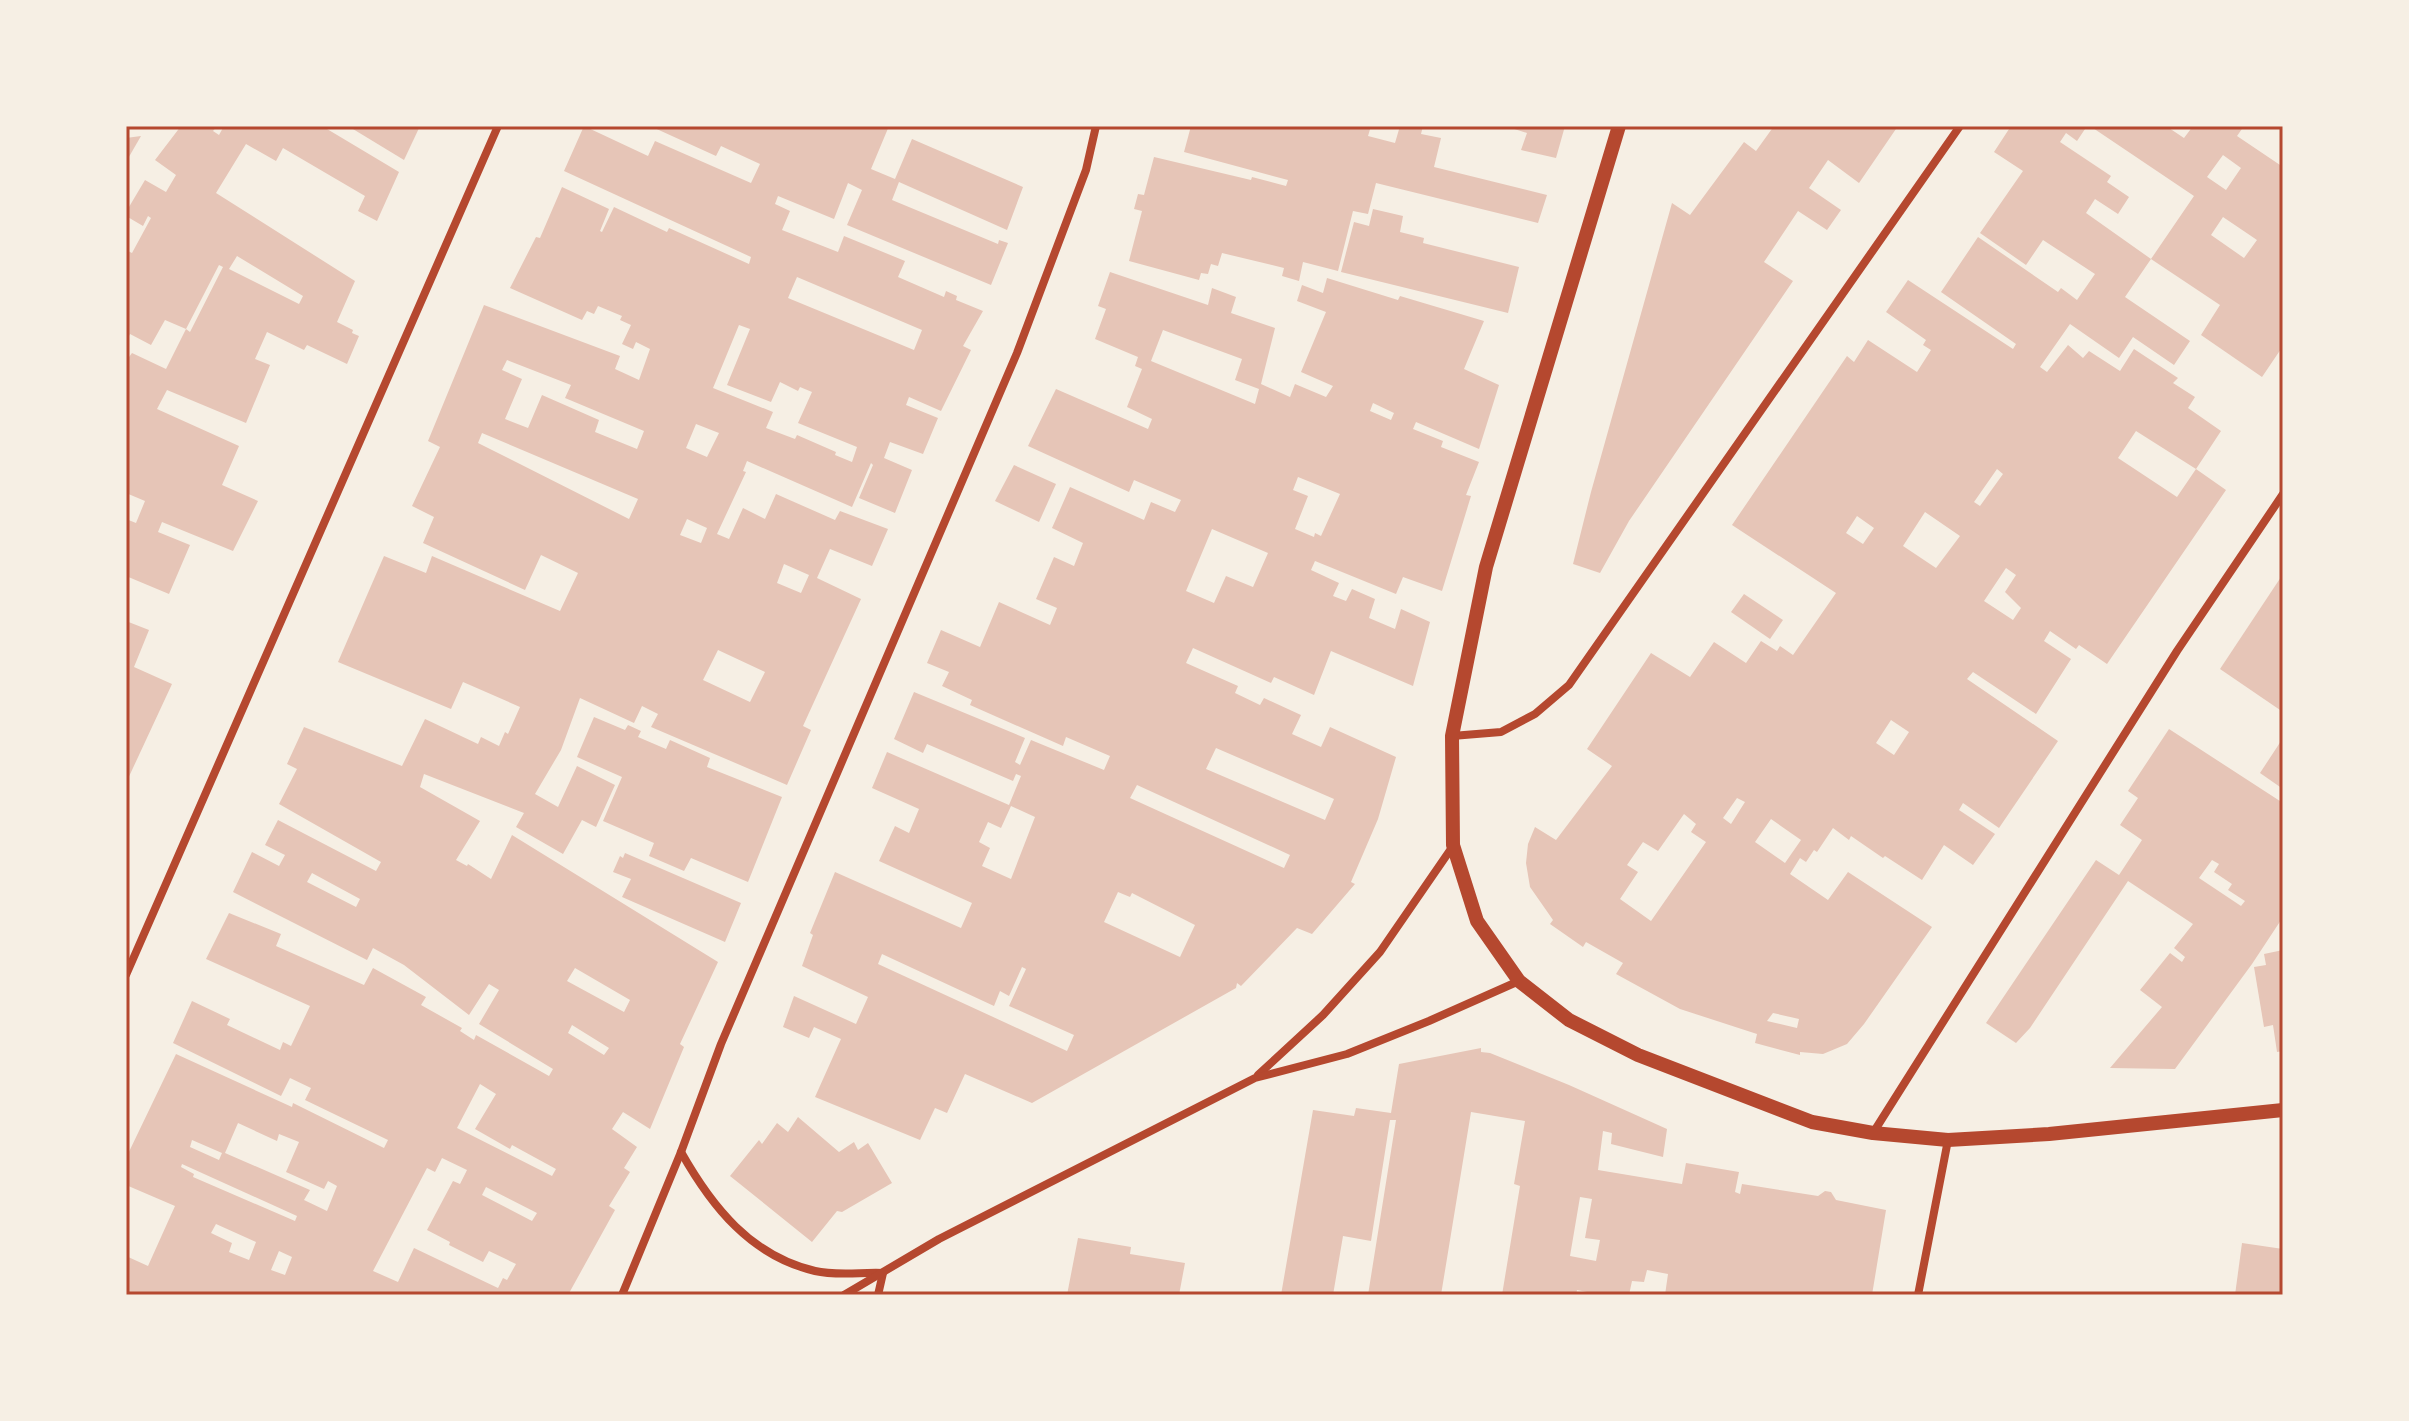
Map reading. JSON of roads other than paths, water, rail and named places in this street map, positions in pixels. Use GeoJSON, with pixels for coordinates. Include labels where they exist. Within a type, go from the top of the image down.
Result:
{"type":"FeatureCollection","features":[{"type":"Feature","properties":{"kind":"street"},"geometry":{"type":"LineString","coordinates":[[126,975],[498,126]]}},
{"type":"Feature","properties":{"kind":"street"},"geometry":{"type":"LineString","coordinates":[[622,1295],[727,1030],[1017,353],[1086,170],[1096,126]]}},
{"type":"Feature","properties":{"kind":"street"},"geometry":{"type":"LineString","coordinates":[[1619,126],[1486,567],[1452,736],[1453,845],[1477,921],[1519,981],[1569,1020],[1638,1055],[1812,1122],[1873,1133],[1948,1140],[2049,1134],[2283,1110]]}},
{"type":"Feature","properties":{"kind":"street"},"geometry":{"type":"LineString","coordinates":[[1452,736],[1501,732],[1535,714],[1569,685],[1960,126]]}},
{"type":"Feature","properties":{"kind":"street"},"geometry":{"type":"LineString","coordinates":[[1873,1133],[2177,651],[2283,494]]}},
{"type":"Feature","properties":{"kind":"street"},"geometry":{"type":"LineString","coordinates":[[1255,1078],[1323,1015],[1380,952],[1453,845]]}},
{"type":"Feature","properties":{"kind":"street"},"geometry":{"type":"LineString","coordinates":[[844,1295],[939,1239],[1255,1078],[1347,1054],[1519,981]]}},
{"type":"Feature","properties":{"kind":"street"},"geometry":{"type":"LineString","coordinates":[[1918,1295],[1948,1140]]}},
{"type":"Feature","properties":{"kind":"street"},"geometry":{"type":"LineString","coordinates":[[681,1152],[700,1186],[732,1226],[777,1259],[818,1272],[883,1273]]}},
{"type":"Feature","properties":{"kind":"street"},"geometry":{"type":"LineString","coordinates":[[878,1295],[883,1273]]}}]}
